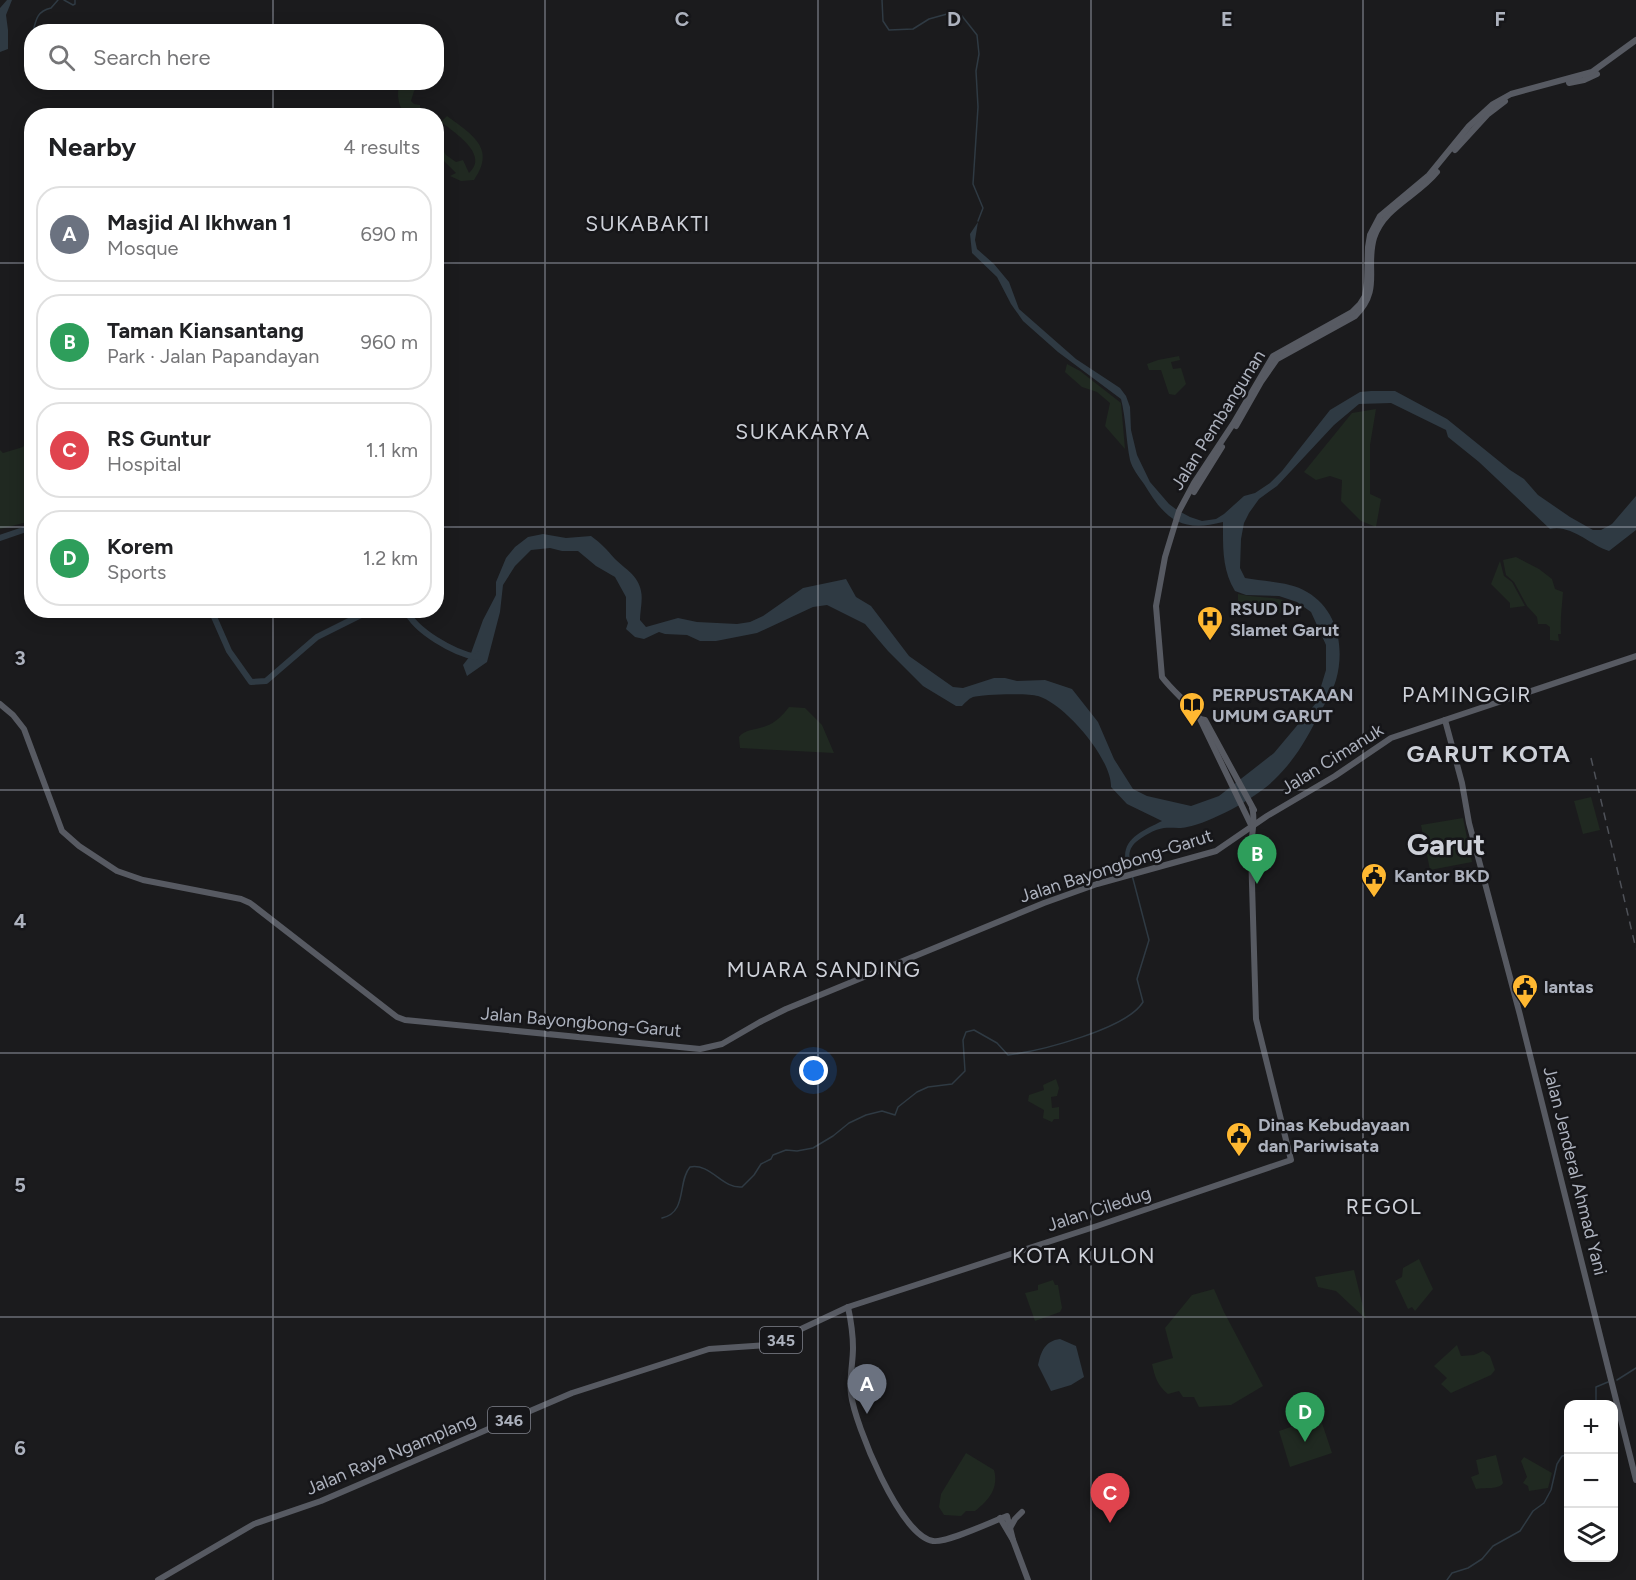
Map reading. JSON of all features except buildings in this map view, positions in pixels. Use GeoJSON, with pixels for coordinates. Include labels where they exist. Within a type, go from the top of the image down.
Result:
{"type":"FeatureCollection","features":[{"type":"Feature","properties":{"kind":"main road","name":"Jalan Pembangunan"},"geometry":{"type":"LineString","coordinates":[[1572,80],[1592,72],[1636,40]]}},
{"type":"Feature","properties":{"kind":"main road","name":"Jalan Pembangunan"},"geometry":{"type":"LineString","coordinates":[[1252,827],[1235,782],[1200,719],[1190,704],[1162,677],[1156,606],[1165,557],[1180,512],[1194,483],[1233,424],[1270,360],[1280,351],[1302,342],[1352,312],[1360,304],[1365,296],[1367,283],[1370,235],[1380,216],[1430,175],[1499,100],[1511,94],[1594,75],[1636,45]]}},
{"type":"Feature","properties":{"kind":"main road","name":"Jalan Cimanuk"},"geometry":{"type":"LineString","coordinates":[[1252,827],[1391,738],[1636,656]]}},
{"type":"Feature","properties":{"kind":"main road","name":"Jalan Bayongbong-Garut"},"geometry":{"type":"LineString","coordinates":[[0,704],[24,729],[62,831],[79,846],[117,870],[143,880],[241,899],[250,903],[387,1010],[405,1020],[700,1048],[722,1044],[786,1010],[999,921],[1097,884],[1216,850],[1252,827]]}},
{"type":"Feature","properties":{"kind":"main road","name":"Jalan Jenderal Ahmad Yani"},"geometry":{"type":"LineString","coordinates":[[1445,720],[1469,823],[1483,867],[1636,1480]]}},
{"type":"Feature","properties":{"kind":"main road"},"geometry":{"type":"LineString","coordinates":[[1244,802],[1260,816],[1267,816]]}},
{"type":"Feature","properties":{"kind":"main road"},"geometry":{"type":"LineString","coordinates":[[1252,808],[1255,815],[1252,827]]}},
{"type":"Feature","properties":{"kind":"main road","name":"Jalan Ciledug"},"geometry":{"type":"LineString","coordinates":[[848,1307],[1291,1160],[1256,1019],[1252,827]]}},
{"type":"Feature","properties":{"kind":"main road"},"geometry":{"type":"LineString","coordinates":[[848,1307],[852,1335],[851,1396],[883,1483],[915,1530],[928,1539],[944,1540],[1003,1517],[1029,1580]]}},
{"type":"Feature","properties":{"kind":"main road","name":"Jalan Raya Ngamplang"},"geometry":{"type":"LineString","coordinates":[[158,1580],[254,1524],[320,1501],[572,1393],[704,1350],[766,1346],[848,1307]]}},
{"type":"Feature","properties":{"kind":"main road"},"geometry":{"type":"LineString","coordinates":[[1008,1530],[1022,1512]]}},
{"type":"Feature","properties":{"kind":"main road"},"geometry":{"type":"LineString","coordinates":[[989,1522],[1008,1530]]}},
{"type":"Feature","properties":{"kind":"shaded area"},"geometry":{"type":"Polygon","coordinates":[[[7,0],[12,0],[6,15],[8,49],[0,52],[0,8],[7,0]]]}},
{"type":"Feature","properties":{"kind":"shaded area"},"geometry":{"type":"Polygon","coordinates":[[[398,90],[415,90],[411,101],[420,105],[420,108],[401,108],[398,90]]]}},
{"type":"Feature","properties":{"kind":"shaded area"},"geometry":{"type":"Polygon","coordinates":[[[447,116],[465,129],[482,150],[483,159],[474,180],[461,181],[450,176],[456,173],[444,161],[444,152],[456,162],[463,160],[469,173],[474,166],[475,159],[468,144],[444,124],[444,119],[447,116]]]}},
{"type":"Feature","properties":{"kind":"shaded area"},"geometry":{"type":"Polygon","coordinates":[[[978,222],[975,240],[977,249],[1009,282],[1019,309],[1076,359],[1120,388],[1126,396],[1130,407],[1131,430],[1137,455],[1150,482],[1169,504],[1190,517],[1202,521],[1216,519],[1244,496],[1255,493],[1270,483],[1330,410],[1360,392],[1395,391],[1447,419],[1524,479],[1538,495],[1593,530],[1601,530],[1612,524],[1636,496],[1636,530],[1609,551],[1565,529],[1550,529],[1479,462],[1448,437],[1446,430],[1391,403],[1359,404],[1334,425],[1277,486],[1259,499],[1244,523],[1241,539],[1240,568],[1245,578],[1300,588],[1318,600],[1332,619],[1337,631],[1340,655],[1339,668],[1332,691],[1296,755],[1266,787],[1209,820],[1184,828],[1160,829],[1146,835],[1131,848],[1129,857],[1132,867],[1130,868],[1127,867],[1125,857],[1129,843],[1140,833],[1162,821],[1127,804],[1111,787],[1104,762],[1095,748],[1085,734],[1061,710],[1038,696],[1025,694],[978,696],[973,697],[962,706],[956,706],[923,686],[865,624],[827,605],[813,607],[757,633],[716,641],[700,641],[687,635],[659,632],[644,639],[635,637],[626,629],[628,623],[626,597],[615,577],[596,566],[578,551],[550,548],[531,550],[515,566],[503,585],[500,612],[487,662],[467,676],[463,665],[470,656],[483,620],[496,595],[496,582],[506,558],[515,547],[528,537],[543,534],[566,538],[591,536],[637,581],[642,594],[640,620],[646,627],[678,618],[697,622],[737,624],[750,622],[763,616],[803,588],[846,579],[856,597],[871,606],[909,656],[953,687],[963,688],[994,678],[1005,678],[1017,681],[1045,680],[1072,689],[1098,722],[1114,759],[1133,789],[1147,796],[1191,806],[1219,796],[1274,753],[1316,703],[1326,670],[1326,645],[1311,612],[1297,602],[1279,596],[1246,595],[1235,591],[1225,566],[1223,522],[1196,526],[1185,524],[1167,514],[1159,506],[1131,463],[1121,399],[1058,352],[1023,321],[997,277],[972,253],[970,234],[978,222]]]}},
{"type":"Feature","properties":{"kind":"shaded area"},"geometry":{"type":"Polygon","coordinates":[[[1179,356],[1180,360],[1171,362],[1173,369],[1181,368],[1186,384],[1175,395],[1169,394],[1161,370],[1149,370],[1147,364],[1179,356]]]}},
{"type":"Feature","properties":{"kind":"shaded area"},"geometry":{"type":"Polygon","coordinates":[[[1067,364],[1080,371],[1121,403],[1125,449],[1105,426],[1110,403],[1097,392],[1082,387],[1065,372],[1067,364]]]}},
{"type":"Feature","properties":{"kind":"shaded area"},"geometry":{"type":"Polygon","coordinates":[[[1376,409],[1370,445],[1370,494],[1381,499],[1376,527],[1361,521],[1341,501],[1342,480],[1330,476],[1316,480],[1304,472],[1352,413],[1376,409]]]}},
{"type":"Feature","properties":{"kind":"shaded area"},"geometry":{"type":"Polygon","coordinates":[[[24,445],[24,523],[0,529],[0,450],[3,453],[24,445]]]}},
{"type":"Feature","properties":{"kind":"shaded area"},"geometry":{"type":"Polygon","coordinates":[[[1516,557],[1539,569],[1552,579],[1555,589],[1563,592],[1559,641],[1550,640],[1550,627],[1546,624],[1538,624],[1537,617],[1527,606],[1514,582],[1506,575],[1503,560],[1516,557]]]}},
{"type":"Feature","properties":{"kind":"shaded area"},"geometry":{"type":"Polygon","coordinates":[[[1500,561],[1504,576],[1512,582],[1525,606],[1510,608],[1510,603],[1491,584],[1500,561]]]}},
{"type":"Feature","properties":{"kind":"shaded area"},"geometry":{"type":"Polygon","coordinates":[[[1238,594],[1279,599],[1302,608],[1276,613],[1269,612],[1238,601],[1238,594]]]}},
{"type":"Feature","properties":{"kind":"shaded area"},"geometry":{"type":"Polygon","coordinates":[[[789,707],[805,708],[822,725],[834,753],[740,748],[741,734],[773,723],[789,707]]]}},
{"type":"Feature","properties":{"kind":"shaded area"},"geometry":{"type":"Polygon","coordinates":[[[1591,797],[1600,830],[1583,834],[1574,801],[1591,797]]]}},
{"type":"Feature","properties":{"kind":"shaded area"},"geometry":{"type":"Polygon","coordinates":[[[1463,818],[1472,862],[1430,870],[1421,825],[1463,818]]]}},
{"type":"Feature","properties":{"kind":"shaded area"},"geometry":{"type":"Polygon","coordinates":[[[1056,1079],[1059,1088],[1057,1096],[1051,1097],[1052,1108],[1059,1107],[1059,1119],[1054,1119],[1052,1122],[1043,1118],[1044,1110],[1028,1101],[1029,1095],[1044,1090],[1043,1085],[1056,1079]]]}},
{"type":"Feature","properties":{"kind":"shaded area"},"geometry":{"type":"Polygon","coordinates":[[[1419,1259],[1433,1289],[1415,1311],[1412,1307],[1408,1309],[1395,1281],[1402,1277],[1403,1268],[1419,1259]]]}},
{"type":"Feature","properties":{"kind":"shaded area"},"geometry":{"type":"Polygon","coordinates":[[[1354,1270],[1366,1319],[1336,1291],[1318,1287],[1315,1277],[1354,1270]]]}},
{"type":"Feature","properties":{"kind":"shaded area"},"geometry":{"type":"Polygon","coordinates":[[[1053,1280],[1055,1285],[1058,1285],[1062,1308],[1060,1312],[1035,1321],[1025,1293],[1038,1290],[1038,1285],[1053,1280]]]}},
{"type":"Feature","properties":{"kind":"shaded area"},"geometry":{"type":"Polygon","coordinates":[[[1214,1289],[1263,1386],[1231,1405],[1199,1407],[1194,1397],[1183,1397],[1179,1391],[1168,1394],[1164,1391],[1157,1380],[1152,1364],[1173,1358],[1165,1328],[1192,1295],[1214,1289]]]}},
{"type":"Feature","properties":{"kind":"shaded area"},"geometry":{"type":"Polygon","coordinates":[[[1060,1339],[1076,1346],[1084,1377],[1071,1385],[1051,1391],[1038,1365],[1047,1344],[1060,1339]]]}},
{"type":"Feature","properties":{"kind":"shaded area"},"geometry":{"type":"Polygon","coordinates":[[[1457,1345],[1461,1356],[1474,1355],[1483,1351],[1490,1356],[1495,1370],[1491,1375],[1451,1393],[1441,1384],[1447,1378],[1434,1366],[1457,1345]]]}},
{"type":"Feature","properties":{"kind":"shaded area"},"geometry":{"type":"Polygon","coordinates":[[[1320,1417],[1332,1453],[1290,1467],[1279,1431],[1320,1417]]]}},
{"type":"Feature","properties":{"kind":"shaded area"},"geometry":{"type":"Polygon","coordinates":[[[966,1453],[994,1470],[994,1488],[985,1502],[975,1511],[966,1511],[961,1516],[944,1515],[939,1507],[941,1494],[966,1453]]]}},
{"type":"Feature","properties":{"kind":"shaded area"},"geometry":{"type":"Polygon","coordinates":[[[1496,1455],[1503,1483],[1495,1487],[1476,1489],[1471,1477],[1479,1474],[1476,1460],[1496,1455]]]}},
{"type":"Feature","properties":{"kind":"shaded area"},"geometry":{"type":"Polygon","coordinates":[[[1524,1457],[1552,1473],[1548,1488],[1529,1491],[1528,1486],[1523,1483],[1527,1477],[1521,1461],[1524,1457]]]}},
{"type":"Feature","properties":{"kind":"waterway"},"geometry":{"type":"LineString","coordinates":[[35,24],[38,16],[51,8],[58,0]]}},
{"type":"Feature","properties":{"kind":"waterway"},"geometry":{"type":"LineString","coordinates":[[64,0],[73,5],[75,0]]}},
{"type":"Feature","properties":{"kind":"waterway"},"geometry":{"type":"LineString","coordinates":[[882,0],[883,21],[889,30],[913,29],[929,19],[947,14],[962,16],[977,35],[978,107],[973,184],[983,208],[978,221]]}},
{"type":"Feature","properties":{"kind":"waterway"},"geometry":{"type":"LineString","coordinates":[[0,538],[24,530]]}},
{"type":"Feature","properties":{"kind":"waterway"},"geometry":{"type":"LineString","coordinates":[[215,618],[229,651],[251,682],[266,681],[317,637],[355,618]]}},
{"type":"Feature","properties":{"kind":"waterway"},"geometry":{"type":"LineString","coordinates":[[411,618],[436,640],[467,655],[476,657],[478,655]]}},
{"type":"Feature","properties":{"kind":"waterway"},"geometry":{"type":"LineString","coordinates":[[662,1218],[676,1210],[686,1173],[690,1167],[704,1169],[728,1184],[742,1187],[761,1164],[771,1159],[773,1155],[786,1150],[797,1151],[813,1148],[849,1123],[866,1115],[882,1111],[895,1115],[898,1107],[917,1092],[928,1087],[952,1084],[965,1071],[963,1040],[966,1032],[974,1030],[997,1043],[1008,1055],[1061,1044],[1082,1037],[1102,1030],[1134,1012],[1143,1002],[1137,979],[1149,940],[1132,875]]}},
{"type":"Feature","properties":{"kind":"waterway"},"geometry":{"type":"LineString","coordinates":[[1617,1380],[1636,1368]]}},
{"type":"Feature","properties":{"kind":"waterway"},"geometry":{"type":"LineString","coordinates":[[1596,1400],[1596,1387],[1608,1382]]}},
{"type":"Feature","properties":{"kind":"waterway"},"geometry":{"type":"LineString","coordinates":[[1447,1580],[1452,1573],[1468,1568],[1482,1559],[1493,1546],[1520,1531],[1533,1511],[1544,1503],[1551,1490],[1557,1464],[1564,1456]]}},
{"type":"Feature","properties":{"kind":"railway"},"geometry":{"type":"LineString","coordinates":[[1591,758],[1636,949]]}},
{"type":"Feature","properties":{"kind":"place","name":"RSUD Dr Slamet Garut"},"geometry":{"type":"Point","coordinates":[1210,642]}},
{"type":"Feature","properties":{"kind":"place","name":"PERPUSTAKAAN UMUM GARUT"},"geometry":{"type":"Point","coordinates":[1192,728]}},
{"type":"Feature","properties":{"kind":"place","name":"Taman Kiansantang"},"geometry":{"type":"Point","coordinates":[1257,884]}},
{"type":"Feature","properties":{"kind":"place","name":"Kantor BKD"},"geometry":{"type":"Point","coordinates":[1374,899]}},
{"type":"Feature","properties":{"kind":"place","name":"lantas"},"geometry":{"type":"Point","coordinates":[1525,1010]}},
{"type":"Feature","properties":{"kind":"place","name":"Dinas Kebudayaan dan Pariwisata"},"geometry":{"type":"Point","coordinates":[1239,1158]}},
{"type":"Feature","properties":{"kind":"place","name":"Masjid Al Ikhwan 1"},"geometry":{"type":"Point","coordinates":[867,1414]}},
{"type":"Feature","properties":{"kind":"place","name":"Korem"},"geometry":{"type":"Point","coordinates":[1305,1442]}},
{"type":"Feature","properties":{"kind":"place","name":"RS Guntur"},"geometry":{"type":"Point","coordinates":[1110,1523]}},
{"type":"Feature","properties":{"kind":"district","name":"SUKABAKTI"},"geometry":{"type":"Point","coordinates":[648,224]}},
{"type":"Feature","properties":{"kind":"district","name":"SUKAKARYA"},"geometry":{"type":"Point","coordinates":[803,432]}},
{"type":"Feature","properties":{"kind":"district","name":"PAMINGGIR"},"geometry":{"type":"Point","coordinates":[1467,695]}},
{"type":"Feature","properties":{"kind":"district","name":"GARUT KOTA"},"geometry":{"type":"Point","coordinates":[1489,754]}},
{"type":"Feature","properties":{"kind":"district","name":"Garut"},"geometry":{"type":"Point","coordinates":[1446,845]}},
{"type":"Feature","properties":{"kind":"district","name":"MUARA SANDING"},"geometry":{"type":"Point","coordinates":[824,970]}},
{"type":"Feature","properties":{"kind":"district","name":"REGOL"},"geometry":{"type":"Point","coordinates":[1384,1207]}},
{"type":"Feature","properties":{"kind":"district","name":"KOTA KULON"},"geometry":{"type":"Point","coordinates":[1084,1256]}}]}
